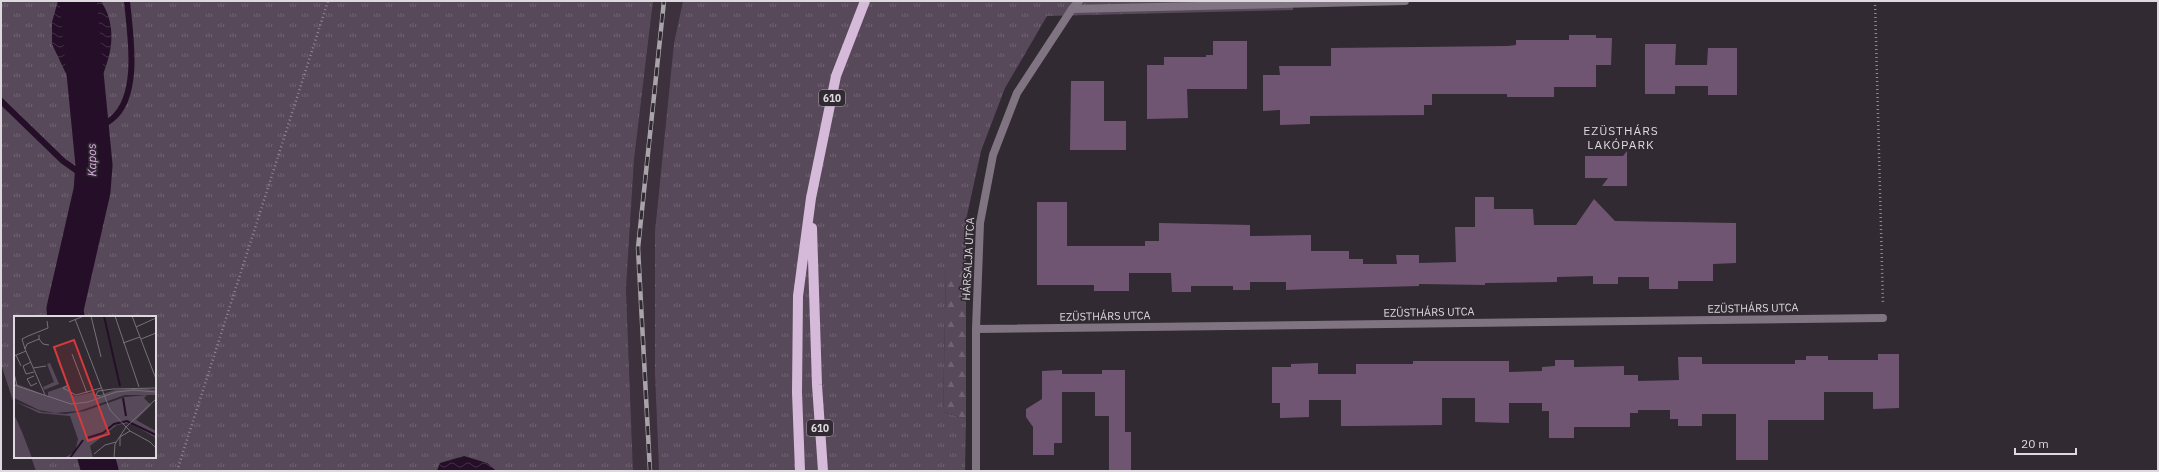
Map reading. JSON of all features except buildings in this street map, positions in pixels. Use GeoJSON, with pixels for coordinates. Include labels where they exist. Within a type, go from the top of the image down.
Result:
{"type":"FeatureCollection","features":[{"type":"Feature","properties":{"kind":"main road","name":"610"},"geometry":{"type":"LineString","coordinates":[[800,471],[797,392],[798,296],[811,198],[836,76],[865,1]]}},
{"type":"Feature","properties":{"kind":"main road","name":"610"},"geometry":{"type":"LineString","coordinates":[[811,198],[817,385],[823,471]]}},
{"type":"Feature","properties":{"kind":"street","name":"HÁRSALJA UTCA"},"geometry":{"type":"LineString","coordinates":[[976,471],[976,329],[980,223],[993,155],[1017,93],[1072,9],[1079,1]]}},
{"type":"Feature","properties":{"kind":"street"},"geometry":{"type":"LineString","coordinates":[[1072,9],[1405,1]]}},
{"type":"Feature","properties":{"kind":"street","name":"EZÜSTHÁRS UTCA"},"geometry":{"type":"LineString","coordinates":[[976,329],[1883,318]]}},
{"type":"Feature","properties":{"kind":"path"},"geometry":{"type":"LineString","coordinates":[[177,471],[328,1]]}},
{"type":"Feature","properties":{"kind":"path"},"geometry":{"type":"LineString","coordinates":[[1875,1],[1883,318]]}},
{"type":"Feature","properties":{"kind":"shaded area"},"geometry":{"type":"Polygon","coordinates":[[[653,1],[683,1],[674,43],[655,231],[655,374],[659,471],[633,471],[626,289],[634,160],[653,1]]]}},
{"type":"Feature","properties":{"kind":"green space"},"geometry":{"type":"Polygon","coordinates":[[[1,1],[653,1],[634,160],[626,289],[633,471],[496,471],[487,463],[440,463],[437,471],[36,471],[31,458],[156,458],[156,316],[14,316],[14,404],[1,364],[1,1]]]}},
{"type":"Feature","properties":{"kind":"green space"},"geometry":{"type":"Polygon","coordinates":[[[683,1],[1293,1],[1293,10],[1047,16],[1005,88],[981,151],[966,220],[966,265],[946,269],[943,412],[966,419],[965,471],[659,471],[655,374],[655,231],[674,43],[683,1]]]}},
{"type":"Feature","properties":{"kind":"green space"},"geometry":{"type":"Polygon","coordinates":[[[966,265],[966,419],[943,412],[946,268],[966,265]]]}},
{"type":"Feature","properties":{"kind":"water"},"geometry":{"type":"Polygon","coordinates":[[[58,1],[101,1],[108,16],[111,33],[109,58],[97,88],[97,121],[91,132],[81,131],[77,97],[52,44],[52,22],[58,1]]]}},
{"type":"Feature","properties":{"kind":"water"},"geometry":{"type":"Polygon","coordinates":[[[464,456],[487,463],[496,471],[437,471],[440,463],[464,456]]]}},
{"type":"Feature","properties":{"kind":"waterway","name":"Kapos"},"geometry":{"type":"LineString","coordinates":[[66,316],[65,309],[92,191],[94,165],[78,1]]}},
{"type":"Feature","properties":{"kind":"waterway"},"geometry":{"type":"LineString","coordinates":[[91,132],[112,119],[121,108],[127,95],[132,63],[127,1]]}},
{"type":"Feature","properties":{"kind":"waterway"},"geometry":{"type":"LineString","coordinates":[[1,101],[63,161],[93,182]]}},
{"type":"Feature","properties":{"kind":"waterway","name":"Kapos"},"geometry":{"type":"LineString","coordinates":[[96,458],[100,471]]}},
{"type":"Feature","properties":{"kind":"railway"},"geometry":{"type":"LineString","coordinates":[[650,471],[638,248],[664,1]]}},
{"type":"Feature","properties":{"kind":"district","name":"EZÜSTHÁRS LAKÓPARK"},"geometry":{"type":"Point","coordinates":[1621,138]}}]}
